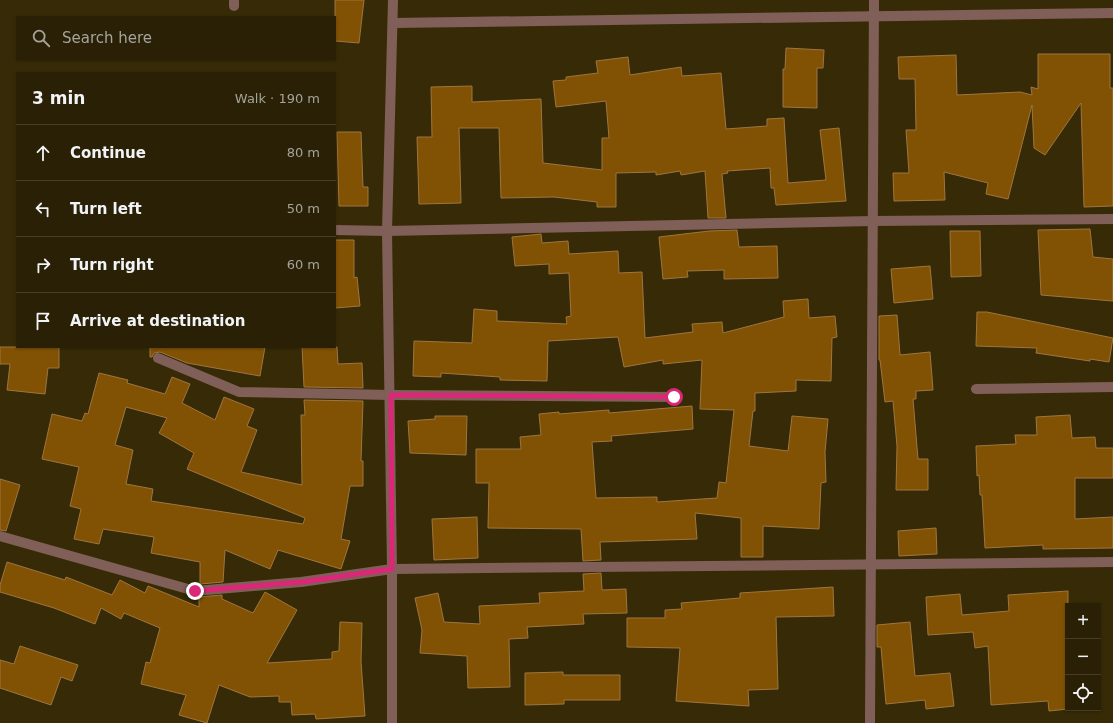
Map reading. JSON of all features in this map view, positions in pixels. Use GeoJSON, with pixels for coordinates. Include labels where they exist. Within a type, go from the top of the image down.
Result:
{"type":"FeatureCollection","features":[{"type":"Feature","properties":{"kind":"street"},"geometry":{"type":"LineString","coordinates":[[392,723],[391,395],[388,231],[393,0]]}},
{"type":"Feature","properties":{"kind":"street"},"geometry":{"type":"LineString","coordinates":[[870,723],[874,0]]}},
{"type":"Feature","properties":{"kind":"street"},"geometry":{"type":"LineString","coordinates":[[393,23],[1113,13]]}},
{"type":"Feature","properties":{"kind":"street"},"geometry":{"type":"LineString","coordinates":[[336,230],[388,231],[873,221],[1113,219]]}},
{"type":"Feature","properties":{"kind":"street"},"geometry":{"type":"LineString","coordinates":[[158,358],[239,392],[391,395],[674,397]]}},
{"type":"Feature","properties":{"kind":"street"},"geometry":{"type":"LineString","coordinates":[[976,389],[1113,387]]}},
{"type":"Feature","properties":{"kind":"street"},"geometry":{"type":"LineString","coordinates":[[0,536],[195,591],[302,582],[392,569],[1113,562]]}},
{"type":"Feature","properties":{"kind":"building"},"geometry":{"type":"Polygon","coordinates":[[[335,0],[364,0],[359,43],[336,41],[335,0]]]}},
{"type":"Feature","properties":{"kind":"building"},"geometry":{"type":"Polygon","coordinates":[[[786,48],[824,50],[823,68],[817,68],[817,108],[783,107],[783,69],[785,69],[786,48]]]}},
{"type":"Feature","properties":{"kind":"building"},"geometry":{"type":"Polygon","coordinates":[[[1038,54],[1110,54],[1110,88],[1113,88],[1113,206],[1084,207],[1081,103],[1045,155],[1034,148],[1032,105],[1008,199],[986,194],[988,183],[944,172],[945,200],[894,201],[893,173],[909,173],[906,130],[916,130],[915,79],[899,79],[898,57],[956,55],[957,95],[1020,92],[1032,95],[1031,87],[1038,89],[1038,54]]]}},
{"type":"Feature","properties":{"kind":"building"},"geometry":{"type":"Polygon","coordinates":[[[628,57],[630,75],[681,67],[682,76],[721,73],[726,129],[767,126],[767,119],[784,118],[788,183],[826,180],[820,130],[839,128],[846,201],[776,205],[774,188],[771,188],[770,168],[727,171],[728,173],[722,174],[726,218],[708,218],[705,171],[681,175],[680,171],[656,175],[656,172],[616,173],[616,207],[597,207],[597,202],[554,197],[501,198],[499,128],[459,128],[461,203],[419,204],[417,137],[432,137],[431,87],[472,86],[472,102],[541,99],[543,163],[602,170],[602,138],[609,138],[606,101],[556,107],[553,81],[566,80],[566,77],[598,73],[596,61],[628,57]]]}},
{"type":"Feature","properties":{"kind":"building"},"geometry":{"type":"Polygon","coordinates":[[[337,132],[361,132],[363,187],[368,187],[368,206],[339,206],[337,132]]]}},
{"type":"Feature","properties":{"kind":"building"},"geometry":{"type":"Polygon","coordinates":[[[1090,229],[1093,257],[1113,259],[1113,301],[1041,295],[1038,230],[1090,229]]]}},
{"type":"Feature","properties":{"kind":"building"},"geometry":{"type":"Polygon","coordinates":[[[737,230],[739,247],[777,246],[778,278],[724,279],[724,270],[687,271],[688,277],[663,279],[659,237],[709,231],[737,230]]]}},
{"type":"Feature","properties":{"kind":"building"},"geometry":{"type":"Polygon","coordinates":[[[950,231],[980,231],[981,276],[951,277],[950,231]]]}},
{"type":"Feature","properties":{"kind":"building"},"geometry":{"type":"Polygon","coordinates":[[[541,234],[542,243],[568,241],[569,254],[618,251],[619,273],[642,272],[645,338],[693,332],[692,324],[722,322],[723,333],[784,317],[783,301],[808,299],[809,318],[835,316],[837,337],[832,338],[831,381],[796,380],[796,391],[755,393],[755,411],[753,411],[749,446],[788,451],[792,416],[828,419],[825,452],[826,482],[821,483],[819,529],[763,526],[763,557],[741,557],[741,518],[695,513],[697,539],[600,542],[601,560],[583,561],[581,529],[488,528],[489,483],[476,483],[476,449],[521,449],[520,437],[541,435],[539,414],[609,410],[609,413],[692,406],[693,429],[611,436],[612,441],[592,442],[596,498],[657,497],[657,502],[717,498],[719,482],[726,483],[734,410],[700,409],[702,360],[663,364],[663,360],[624,367],[618,337],[548,341],[547,381],[500,380],[500,377],[441,373],[441,377],[413,376],[414,341],[472,343],[474,309],[497,311],[497,321],[567,324],[566,317],[571,316],[569,273],[549,274],[549,264],[515,266],[512,237],[541,234]]]}},
{"type":"Feature","properties":{"kind":"building"},"geometry":{"type":"Polygon","coordinates":[[[336,240],[354,240],[354,278],[357,277],[360,306],[336,308],[336,240]]]}},
{"type":"Feature","properties":{"kind":"building"},"geometry":{"type":"Polygon","coordinates":[[[930,266],[933,299],[894,303],[891,269],[930,266]]]}},
{"type":"Feature","properties":{"kind":"building"},"geometry":{"type":"Polygon","coordinates":[[[977,312],[987,312],[1113,338],[1109,362],[1090,359],[1090,361],[1036,353],[1037,348],[976,346],[977,312]]]}},
{"type":"Feature","properties":{"kind":"building"},"geometry":{"type":"Polygon","coordinates":[[[897,315],[900,355],[930,352],[933,390],[916,391],[916,399],[913,399],[918,459],[928,459],[928,490],[896,490],[897,446],[893,401],[885,402],[879,360],[879,316],[897,315]]]}},
{"type":"Feature","properties":{"kind":"building"},"geometry":{"type":"Polygon","coordinates":[[[0,347],[59,348],[59,368],[48,368],[45,394],[7,390],[10,364],[0,364],[0,347]]]}},
{"type":"Feature","properties":{"kind":"building"},"geometry":{"type":"Polygon","coordinates":[[[337,347],[338,364],[362,363],[363,388],[304,387],[302,348],[337,347]]]}},
{"type":"Feature","properties":{"kind":"building"},"geometry":{"type":"Polygon","coordinates":[[[150,348],[265,348],[260,376],[187,363],[160,352],[154,353],[152,357],[150,357],[150,348]]]}},
{"type":"Feature","properties":{"kind":"building"},"geometry":{"type":"Polygon","coordinates":[[[99,373],[128,380],[127,383],[165,394],[172,377],[190,384],[182,403],[215,420],[224,397],[254,409],[247,426],[257,430],[241,472],[302,485],[301,415],[305,415],[304,400],[363,401],[361,461],[363,461],[363,486],[350,486],[341,539],[350,541],[341,569],[278,550],[270,569],[225,550],[223,582],[200,584],[200,562],[151,553],[154,537],[103,529],[99,544],[74,539],[81,509],[70,506],[79,467],[42,459],[52,414],[82,421],[85,413],[88,414],[99,373]],[[126,407],[115,445],[133,450],[126,484],[153,489],[151,501],[303,524],[305,518],[187,469],[194,453],[159,433],[167,418],[126,407]]]}},
{"type":"Feature","properties":{"kind":"building"},"geometry":{"type":"Polygon","coordinates":[[[1070,415],[1072,438],[1095,437],[1096,448],[1113,448],[1113,478],[1075,478],[1075,519],[1113,517],[1113,548],[1043,549],[1043,545],[985,548],[982,495],[980,495],[979,475],[977,476],[976,446],[1016,444],[1015,435],[1037,435],[1036,417],[1070,415]]]}},
{"type":"Feature","properties":{"kind":"building"},"geometry":{"type":"Polygon","coordinates":[[[435,416],[467,416],[466,455],[410,453],[408,421],[435,419],[435,416]]]}},
{"type":"Feature","properties":{"kind":"building"},"geometry":{"type":"Polygon","coordinates":[[[0,479],[20,485],[6,531],[0,530],[0,479]]]}},
{"type":"Feature","properties":{"kind":"building"},"geometry":{"type":"Polygon","coordinates":[[[477,517],[478,558],[434,560],[432,519],[477,517]]]}},
{"type":"Feature","properties":{"kind":"building"},"geometry":{"type":"Polygon","coordinates":[[[936,528],[937,554],[899,556],[898,531],[936,528]]]}},
{"type":"Feature","properties":{"kind":"building"},"geometry":{"type":"Polygon","coordinates":[[[7,562],[65,580],[66,577],[112,595],[120,580],[145,593],[148,586],[199,607],[199,597],[222,595],[222,599],[253,613],[265,592],[297,610],[267,663],[332,659],[332,652],[339,651],[340,622],[362,623],[361,662],[365,716],[316,719],[315,714],[292,715],[291,702],[279,702],[279,696],[250,697],[219,685],[207,723],[179,715],[186,695],[141,684],[146,662],[150,663],[160,628],[124,613],[121,619],[101,608],[95,624],[54,608],[0,592],[0,585],[7,562]]]}},
{"type":"Feature","properties":{"kind":"building"},"geometry":{"type":"Polygon","coordinates":[[[601,573],[602,590],[626,589],[627,613],[583,614],[584,624],[527,627],[528,638],[509,639],[510,687],[468,688],[467,656],[420,653],[422,630],[415,598],[438,593],[444,622],[480,624],[479,606],[540,603],[539,593],[584,591],[583,574],[601,573]]]}},
{"type":"Feature","properties":{"kind":"building"},"geometry":{"type":"Polygon","coordinates":[[[833,587],[834,616],[776,617],[778,689],[748,690],[749,706],[676,701],[680,648],[627,647],[627,618],[665,618],[665,610],[682,609],[681,603],[740,598],[740,593],[833,587]]]}},
{"type":"Feature","properties":{"kind":"building"},"geometry":{"type":"Polygon","coordinates":[[[1068,591],[1068,603],[1065,603],[1065,709],[1049,711],[1048,701],[991,705],[988,646],[975,648],[973,632],[928,635],[926,597],[960,594],[962,615],[1009,611],[1008,595],[1068,591]]]}},
{"type":"Feature","properties":{"kind":"building"},"geometry":{"type":"Polygon","coordinates":[[[910,622],[915,676],[950,673],[954,706],[926,709],[925,700],[886,704],[881,647],[877,647],[877,625],[910,622]]]}},
{"type":"Feature","properties":{"kind":"building"},"geometry":{"type":"Polygon","coordinates":[[[20,646],[78,665],[72,681],[61,677],[51,705],[0,688],[0,660],[14,664],[20,646]]]}},
{"type":"Feature","properties":{"kind":"building"},"geometry":{"type":"Polygon","coordinates":[[[563,672],[563,675],[620,675],[620,700],[564,700],[564,704],[525,705],[525,673],[563,672]]]}},
{"type":"Feature","properties":{"kind":"route"},"geometry":{"type":"LineString","coordinates":[[195,591],[302,582],[392,569],[391,395],[674,397]]}}]}
